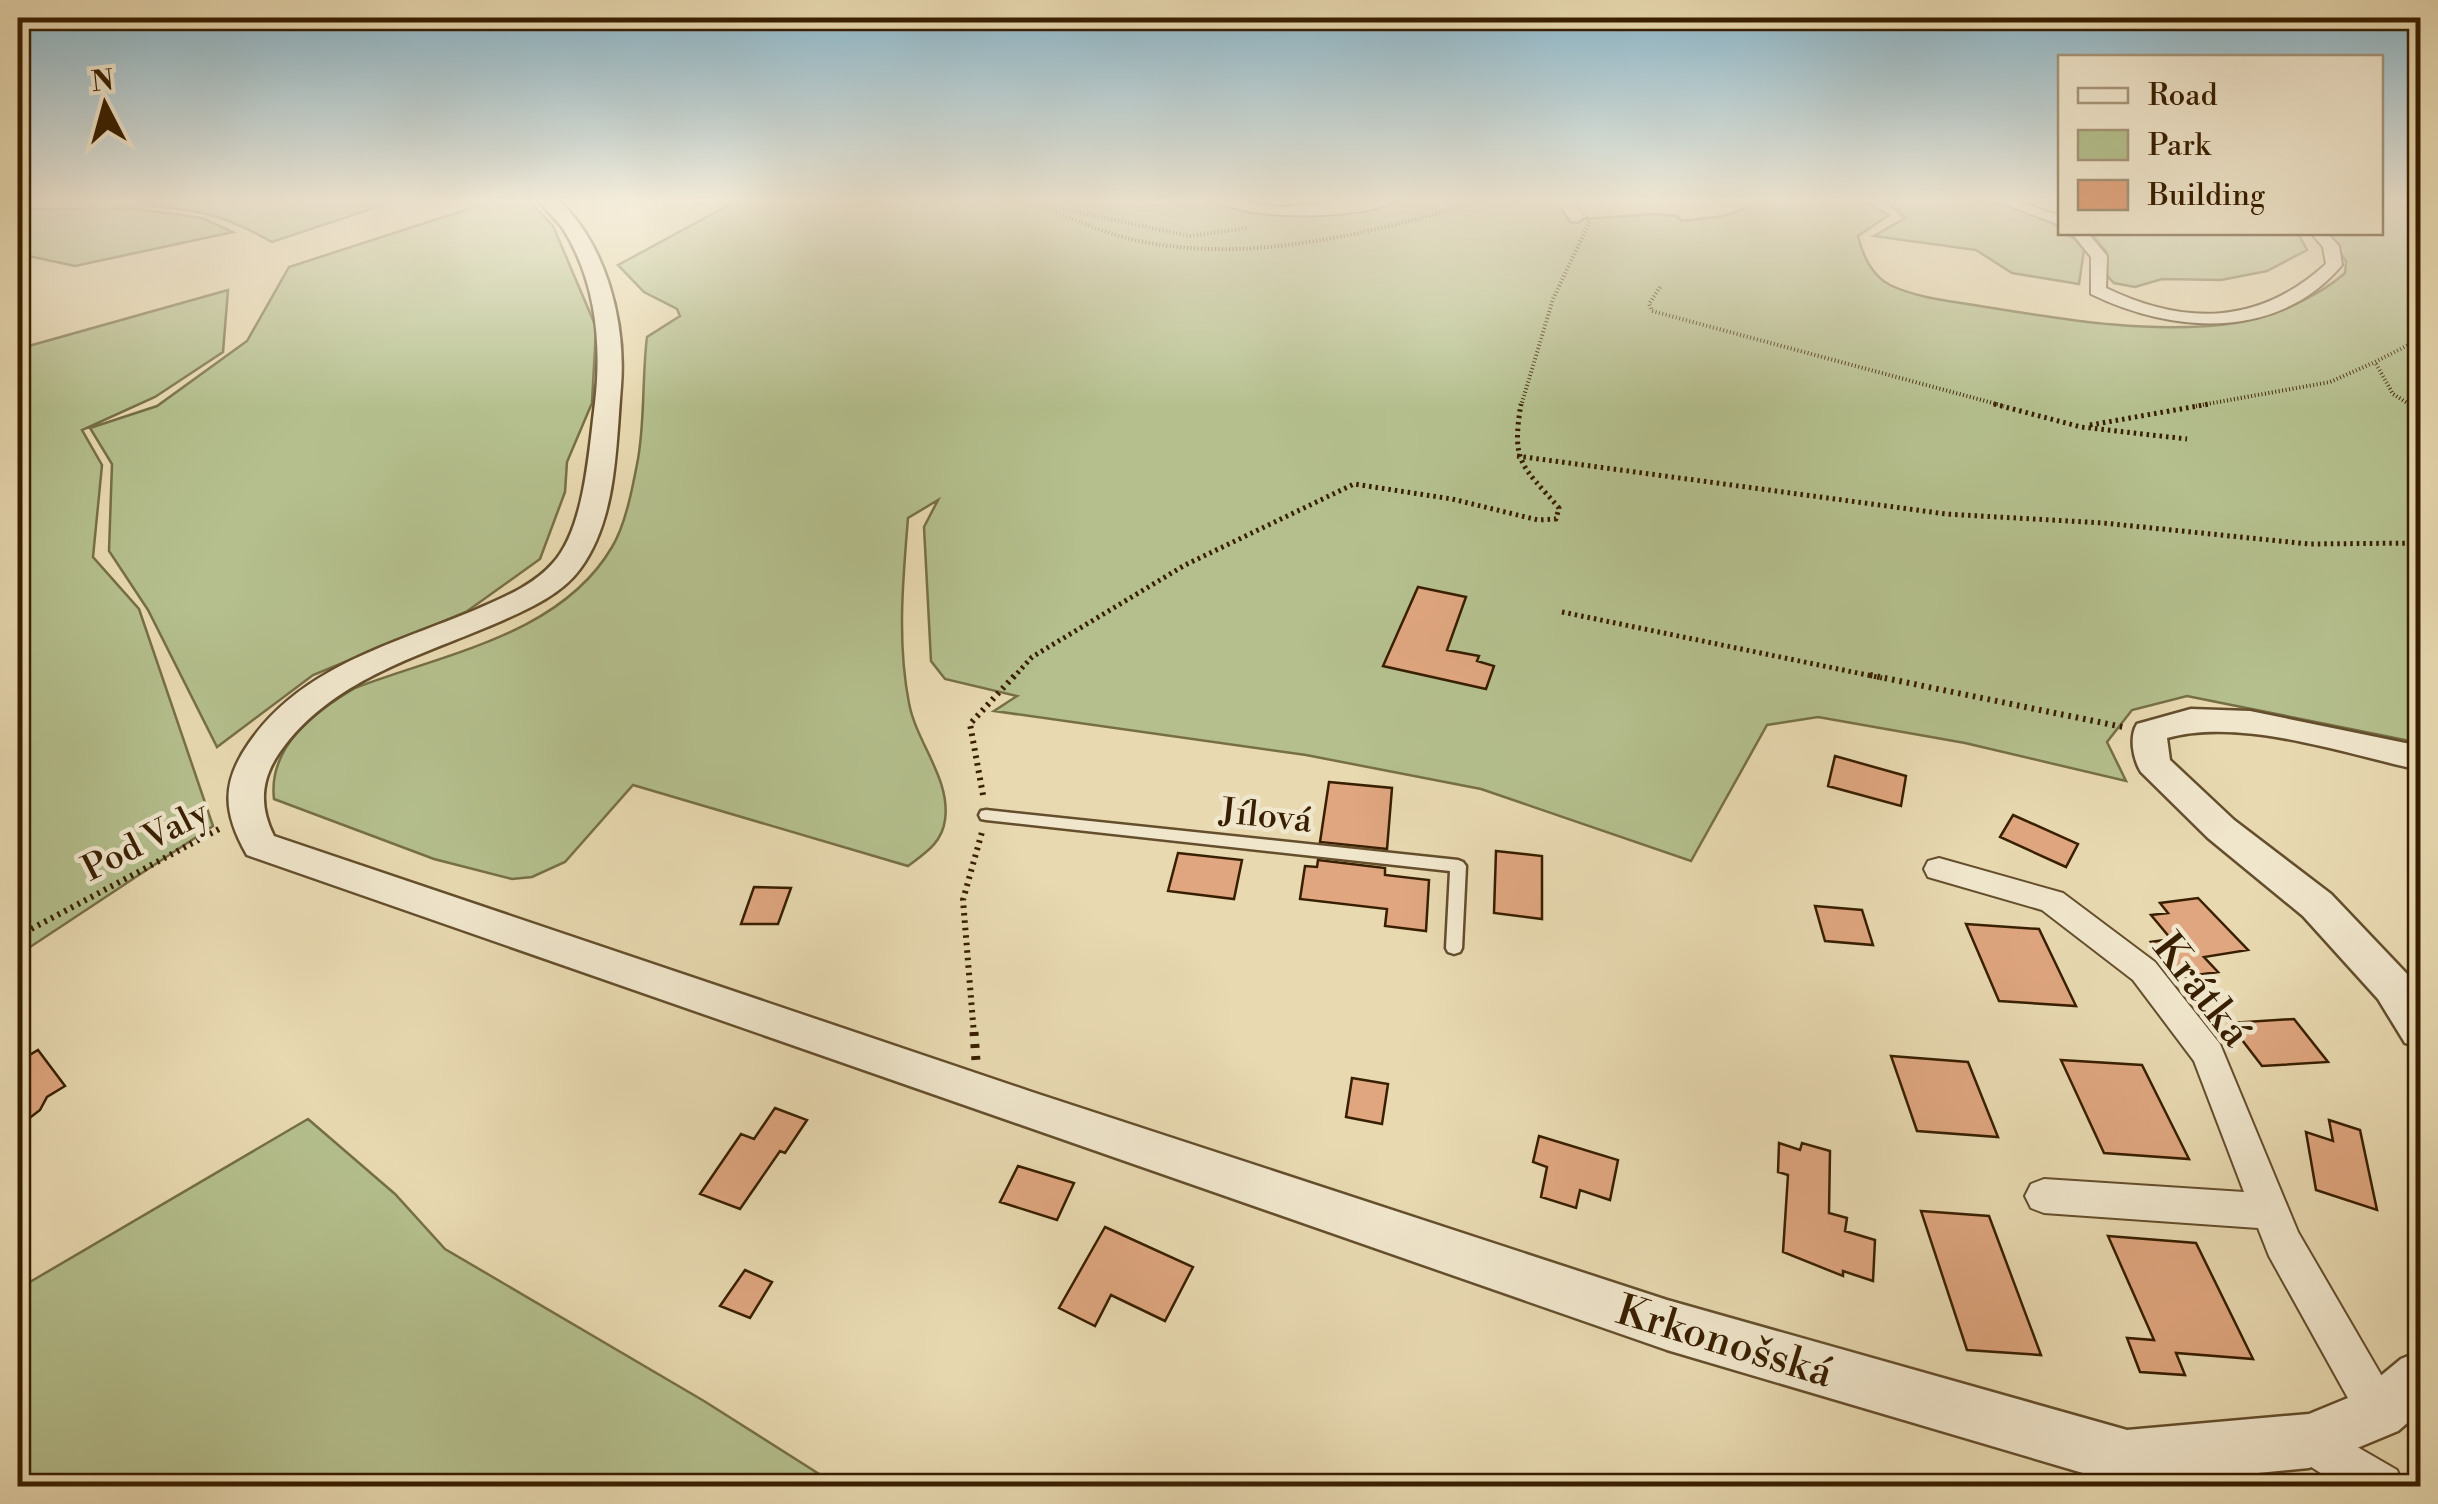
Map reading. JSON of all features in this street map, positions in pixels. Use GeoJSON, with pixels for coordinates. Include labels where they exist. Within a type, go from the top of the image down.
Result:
{"type":"FeatureCollection","features":[{"type":"Feature","properties":{"kind":"street"},"geometry":{"type":"LineString","coordinates":[[244,818],[244,786],[257,756],[279,724],[306,699],[346,674],[502,609],[544,587],[568,564],[586,537],[612,358],[609,328],[592,269]]}},
{"type":"Feature","properties":{"kind":"street"},"geometry":{"type":"LineString","coordinates":[[2098,269],[2096,290],[2151,314],[2206,322],[2276,304],[2317,285],[2331,269]]}},
{"type":"Feature","properties":{"kind":"street"},"geometry":{"type":"LineString","coordinates":[[2420,758],[2250,722],[2192,720],[2149,732],[2153,764],[2222,829],[2317,905],[2393,987],[2420,1030]]}},
{"type":"Feature","properties":{"kind":"street","name":"Krkonošská"},"geometry":{"type":"LineString","coordinates":[[244,818],[260,845],[1032,1112],[1667,1325],[2129,1472],[2309,1441],[2400,1395]]}},
{"type":"Feature","properties":{"kind":"street","name":"Krátká"},"geometry":{"type":"LineString","coordinates":[[1939,868],[2052,901],[2144,971],[2208,1054],[2283,1243],[2400,1395]]}},
{"type":"Feature","properties":{"kind":"street"},"geometry":{"type":"LineString","coordinates":[[2044,1196],[2271,1211]]}},
{"type":"Feature","properties":{"kind":"street"},"geometry":{"type":"LineString","coordinates":[[2309,1441],[2382,1486]]}},
{"type":"Feature","properties":{"kind":"lane","name":"Jílová"},"geometry":{"type":"LineString","coordinates":[[986,816],[1458,866],[1454,948]]}},
{"type":"Feature","properties":{"kind":"path"},"geometry":{"type":"LineString","coordinates":[[979,1092],[963,900],[986,816],[970,724],[1032,657],[1184,565],[1354,484],[1452,500],[1538,520],[1556,519],[1560,508],[1518,456],[1516,425],[1563,269]]}},
{"type":"Feature","properties":{"kind":"path"},"geometry":{"type":"LineString","coordinates":[[1660,287],[1649,304],[1652,311],[2081,426],[2187,439]]}},
{"type":"Feature","properties":{"kind":"path"},"geometry":{"type":"LineString","coordinates":[[2081,426],[2330,382],[2420,339]]}},
{"type":"Feature","properties":{"kind":"path"},"geometry":{"type":"LineString","coordinates":[[2376,362],[2393,394],[2420,410]]}},
{"type":"Feature","properties":{"kind":"path"},"geometry":{"type":"LineString","coordinates":[[1518,456],[1946,514],[2103,523],[2309,544],[2420,543]]}},
{"type":"Feature","properties":{"kind":"path"},"geometry":{"type":"LineString","coordinates":[[1562,612],[2149,732]]}},
{"type":"Feature","properties":{"kind":"path","name":"Pod Valy"},"geometry":{"type":"LineString","coordinates":[[18,936],[174,851],[244,818]]}},
{"type":"Feature","properties":{"kind":"green space"},"geometry":{"type":"Polygon","coordinates":[[[288,269],[571,269],[596,327],[592,403],[567,462],[565,492],[540,559],[466,612],[313,675],[217,747],[148,610],[109,551],[112,464],[90,428],[157,406],[247,341],[288,269]]]}},
{"type":"Feature","properties":{"kind":"green space"},"geometry":{"type":"Polygon","coordinates":[[[622,269],[1872,269],[1901,290],[1937,299],[2047,317],[2174,327],[2236,323],[2279,311],[2334,282],[2345,269],[2420,269],[2420,743],[2187,696],[2132,710],[2107,742],[2126,781],[1965,743],[1818,717],[1767,725],[1691,861],[1481,789],[1306,755],[994,711],[1017,696],[945,679],[931,661],[924,527],[938,500],[908,518],[902,634],[909,703],[943,790],[945,820],[936,841],[908,866],[633,785],[565,862],[532,877],[512,879],[434,859],[274,799],[274,780],[286,747],[324,708],[355,688],[462,652],[531,621],[563,601],[590,577],[612,547],[625,516],[640,444],[647,337],[680,316],[677,309],[644,292],[622,269]]]}},
{"type":"Feature","properties":{"kind":"green space"},"geometry":{"type":"Polygon","coordinates":[[[2006,269],[2081,269],[2079,284],[2006,269]]]}},
{"type":"Feature","properties":{"kind":"green space"},"geometry":{"type":"Polygon","coordinates":[[[2107,269],[2270,269],[2221,280],[2162,279],[2135,287],[2114,283],[2107,276],[2107,269]]]}},
{"type":"Feature","properties":{"kind":"green space"},"geometry":{"type":"Polygon","coordinates":[[[228,290],[223,352],[155,397],[82,430],[102,465],[93,557],[139,609],[213,826],[18,955],[18,349],[228,290]]]}},
{"type":"Feature","properties":{"kind":"green space"},"geometry":{"type":"Polygon","coordinates":[[[308,1119],[395,1194],[445,1249],[704,1401],[838,1486],[18,1486],[18,1289],[308,1119]]]}},
{"type":"Feature","properties":{"kind":"building"},"geometry":{"type":"Polygon","coordinates":[[[1418,587],[1466,597],[1447,650],[1479,656],[1477,661],[1494,666],[1486,689],[1383,666],[1418,587]]]}},
{"type":"Feature","properties":{"kind":"building"},"geometry":{"type":"Polygon","coordinates":[[[1835,756],[1906,776],[1901,806],[1828,786],[1835,756]]]}},
{"type":"Feature","properties":{"kind":"building"},"geometry":{"type":"Polygon","coordinates":[[[1329,782],[1392,788],[1387,849],[1320,842],[1329,782]]]}},
{"type":"Feature","properties":{"kind":"building"},"geometry":{"type":"Polygon","coordinates":[[[2013,815],[2078,844],[2066,867],[2000,837],[2013,815]]]}},
{"type":"Feature","properties":{"kind":"building"},"geometry":{"type":"Polygon","coordinates":[[[1496,851],[1542,856],[1542,919],[1494,913],[1496,851]]]}},
{"type":"Feature","properties":{"kind":"building"},"geometry":{"type":"Polygon","coordinates":[[[1178,853],[1242,860],[1234,899],[1168,891],[1178,853]]]}},
{"type":"Feature","properties":{"kind":"building"},"geometry":{"type":"Polygon","coordinates":[[[1318,860],[1385,868],[1385,875],[1429,880],[1426,931],[1385,926],[1387,909],[1300,899],[1305,866],[1317,867],[1318,860]]]}},
{"type":"Feature","properties":{"kind":"building"},"geometry":{"type":"Polygon","coordinates":[[[754,887],[791,888],[778,924],[741,924],[754,887]]]}},
{"type":"Feature","properties":{"kind":"building"},"geometry":{"type":"Polygon","coordinates":[[[2198,898],[2248,950],[2204,957],[2218,972],[2182,977],[2151,942],[2171,939],[2151,915],[2168,913],[2160,903],[2198,898]]]}},
{"type":"Feature","properties":{"kind":"building"},"geometry":{"type":"Polygon","coordinates":[[[1815,906],[1862,910],[1873,945],[1825,941],[1815,906]]]}},
{"type":"Feature","properties":{"kind":"building"},"geometry":{"type":"Polygon","coordinates":[[[1966,924],[2039,929],[2076,1006],[1999,1001],[1966,924]]]}},
{"type":"Feature","properties":{"kind":"building"},"geometry":{"type":"Polygon","coordinates":[[[2294,1019],[2328,1062],[2262,1066],[2229,1023],[2294,1019]]]}},
{"type":"Feature","properties":{"kind":"building"},"geometry":{"type":"Polygon","coordinates":[[[38,1050],[65,1086],[47,1097],[40,1110],[18,1127],[18,1062],[38,1050]]]}},
{"type":"Feature","properties":{"kind":"building"},"geometry":{"type":"Polygon","coordinates":[[[1891,1056],[1968,1062],[1998,1137],[1917,1131],[1891,1056]]]}},
{"type":"Feature","properties":{"kind":"building"},"geometry":{"type":"Polygon","coordinates":[[[2061,1060],[2142,1065],[2189,1159],[2104,1153],[2061,1060]]]}},
{"type":"Feature","properties":{"kind":"building"},"geometry":{"type":"Polygon","coordinates":[[[1352,1078],[1388,1084],[1382,1124],[1346,1117],[1352,1078]]]}},
{"type":"Feature","properties":{"kind":"building"},"geometry":{"type":"Polygon","coordinates":[[[775,1108],[807,1120],[740,1209],[700,1194],[741,1134],[754,1139],[775,1108]]]}},
{"type":"Feature","properties":{"kind":"building"},"geometry":{"type":"Polygon","coordinates":[[[2329,1120],[2360,1130],[2377,1210],[2316,1190],[2306,1132],[2333,1141],[2329,1120]]]}},
{"type":"Feature","properties":{"kind":"building"},"geometry":{"type":"Polygon","coordinates":[[[1539,1136],[1618,1160],[1610,1200],[1580,1190],[1576,1208],[1541,1197],[1547,1167],[1533,1162],[1539,1136]]]}},
{"type":"Feature","properties":{"kind":"building"},"geometry":{"type":"Polygon","coordinates":[[[1779,1143],[1800,1150],[1802,1143],[1830,1151],[1829,1213],[1847,1218],[1845,1231],[1875,1240],[1873,1281],[1843,1271],[1843,1276],[1783,1252],[1788,1175],[1778,1172],[1779,1143]]]}},
{"type":"Feature","properties":{"kind":"building"},"geometry":{"type":"Polygon","coordinates":[[[1018,1166],[1074,1183],[1057,1220],[1000,1202],[1018,1166]]]}},
{"type":"Feature","properties":{"kind":"building"},"geometry":{"type":"Polygon","coordinates":[[[1921,1211],[1989,1216],[2041,1355],[1967,1350],[1921,1211]]]}},
{"type":"Feature","properties":{"kind":"building"},"geometry":{"type":"Polygon","coordinates":[[[1105,1227],[1193,1267],[1165,1321],[1111,1295],[1095,1326],[1059,1308],[1105,1227]]]}},
{"type":"Feature","properties":{"kind":"building"},"geometry":{"type":"Polygon","coordinates":[[[2108,1236],[2196,1243],[2253,1359],[2176,1353],[2185,1375],[2140,1372],[2127,1338],[2154,1340],[2108,1236]]]}},
{"type":"Feature","properties":{"kind":"building"},"geometry":{"type":"Polygon","coordinates":[[[745,1270],[772,1282],[750,1318],[720,1306],[745,1270]]]}}]}
